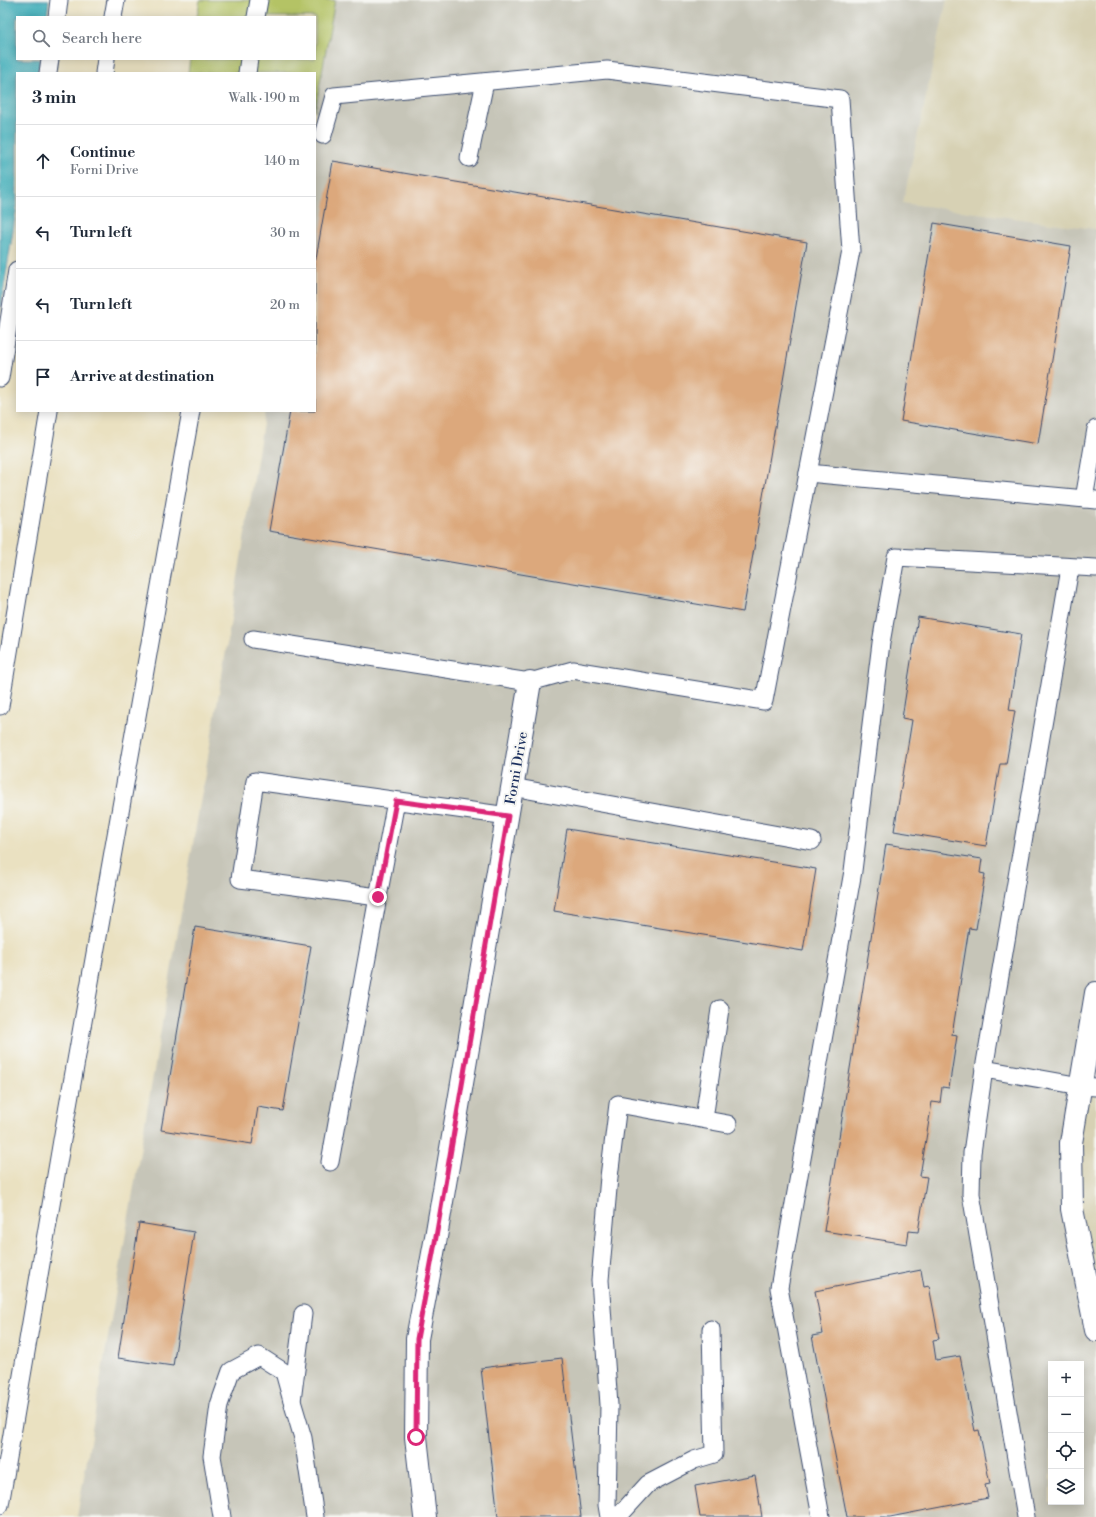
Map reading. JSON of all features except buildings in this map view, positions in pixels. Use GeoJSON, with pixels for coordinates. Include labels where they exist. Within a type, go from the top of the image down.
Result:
{"type":"FeatureCollection","features":[{"type":"Feature","properties":{"kind":"street","name":"Forni Drive"},"geometry":{"type":"LineString","coordinates":[[426,1517],[416,1437],[417,1339],[438,1229],[530,682]]}},
{"type":"Feature","properties":{"kind":"street"},"geometry":{"type":"LineString","coordinates":[[1096,993],[1088,1086],[1071,1143],[1072,1209],[1096,1330]]}},
{"type":"Feature","properties":{"kind":"lane"},"geometry":{"type":"LineString","coordinates":[[57,16],[59,0]]}},
{"type":"Feature","properties":{"kind":"lane"},"geometry":{"type":"LineString","coordinates":[[113,16],[116,0]]}},
{"type":"Feature","properties":{"kind":"lane"},"geometry":{"type":"LineString","coordinates":[[256,16],[259,0]]}},
{"type":"Feature","properties":{"kind":"lane"},"geometry":{"type":"LineString","coordinates":[[48,72],[50,60]]}},
{"type":"Feature","properties":{"kind":"lane"},"geometry":{"type":"LineString","coordinates":[[104,72],[106,60]]}},
{"type":"Feature","properties":{"kind":"lane"},"geometry":{"type":"LineString","coordinates":[[247,72],[249,60]]}},
{"type":"Feature","properties":{"kind":"lane"},"geometry":{"type":"LineString","coordinates":[[253,639],[530,682],[573,670],[764,701],[851,251],[840,99],[607,70],[334,96],[323,135]]}},
{"type":"Feature","properties":{"kind":"lane"},"geometry":{"type":"LineString","coordinates":[[468,158],[485,82]]}},
{"type":"Feature","properties":{"kind":"lane"},"geometry":{"type":"LineString","coordinates":[[0,378],[16,276]]}},
{"type":"Feature","properties":{"kind":"lane"},"geometry":{"type":"LineString","coordinates":[[0,706],[49,412]]}},
{"type":"Feature","properties":{"kind":"lane"},"geometry":{"type":"LineString","coordinates":[[0,1505],[62,1140],[191,412]]}},
{"type":"Feature","properties":{"kind":"lane"},"geometry":{"type":"LineString","coordinates":[[808,473],[1090,499],[1096,429]]}},
{"type":"Feature","properties":{"kind":"lane"},"geometry":{"type":"LineString","coordinates":[[821,1517],[779,1288],[853,871],[881,643],[896,557],[1070,568],[1096,568]]}},
{"type":"Feature","properties":{"kind":"lane"},"geometry":{"type":"LineString","coordinates":[[1026,1517],[971,1194],[972,1153],[984,1069],[1070,568]]}},
{"type":"Feature","properties":{"kind":"lane"},"geometry":{"type":"LineString","coordinates":[[378,897],[240,879],[255,780],[508,816]]}},
{"type":"Feature","properties":{"kind":"lane"},"geometry":{"type":"LineString","coordinates":[[512,787],[812,841]]}},
{"type":"Feature","properties":{"kind":"lane"},"geometry":{"type":"LineString","coordinates":[[330,1162],[396,801]]}},
{"type":"Feature","properties":{"kind":"lane"},"geometry":{"type":"LineString","coordinates":[[704,1119],[720,1009]]}},
{"type":"Feature","properties":{"kind":"lane"},"geometry":{"type":"LineString","coordinates":[[984,1069],[1088,1086]]}},
{"type":"Feature","properties":{"kind":"lane"},"geometry":{"type":"LineString","coordinates":[[609,1517],[607,1505],[609,1405],[600,1280],[609,1177],[618,1104],[728,1124]]}},
{"type":"Feature","properties":{"kind":"lane"},"geometry":{"type":"LineString","coordinates":[[292,1401],[303,1314]]}},
{"type":"Feature","properties":{"kind":"lane"},"geometry":{"type":"LineString","coordinates":[[618,1517],[648,1484],[694,1460],[714,1454],[711,1329]]}},
{"type":"Feature","properties":{"kind":"lane"},"geometry":{"type":"LineString","coordinates":[[222,1517],[212,1456],[220,1405],[232,1372],[259,1356],[284,1372],[303,1438],[315,1517]]}},
{"type":"Feature","properties":{"kind":"shaded area"},"geometry":{"type":"Polygon","coordinates":[[[335,0],[947,0],[903,203],[1096,229],[1096,993],[1071,1143],[1096,1330],[1096,1517],[77,1517],[219,693],[265,412],[316,412],[316,105],[335,0]]]}},
{"type":"Feature","properties":{"kind":"shaded area"},"geometry":{"type":"Polygon","coordinates":[[[947,0],[1096,0],[1096,229],[903,203],[947,0]]]}},
{"type":"Feature","properties":{"kind":"shaded area"},"geometry":{"type":"Polygon","coordinates":[[[1096,993],[1096,1330],[1072,1209],[1096,993]]]}},
{"type":"Feature","properties":{"kind":"green space"},"geometry":{"type":"Polygon","coordinates":[[[200,0],[335,0],[316,105],[316,72],[188,72],[190,60],[316,60],[316,16],[197,16],[200,0]]]}},
{"type":"Feature","properties":{"kind":"water"},"geometry":{"type":"Polygon","coordinates":[[[0,0],[49,0],[47,16],[16,16],[16,60],[40,60],[38,72],[16,72],[16,212],[0,313],[0,0]]]}},
{"type":"Feature","properties":{"kind":"route"},"geometry":{"type":"LineString","coordinates":[[378,897],[396,801],[508,816],[436,1237],[417,1339],[416,1437]]}}]}
